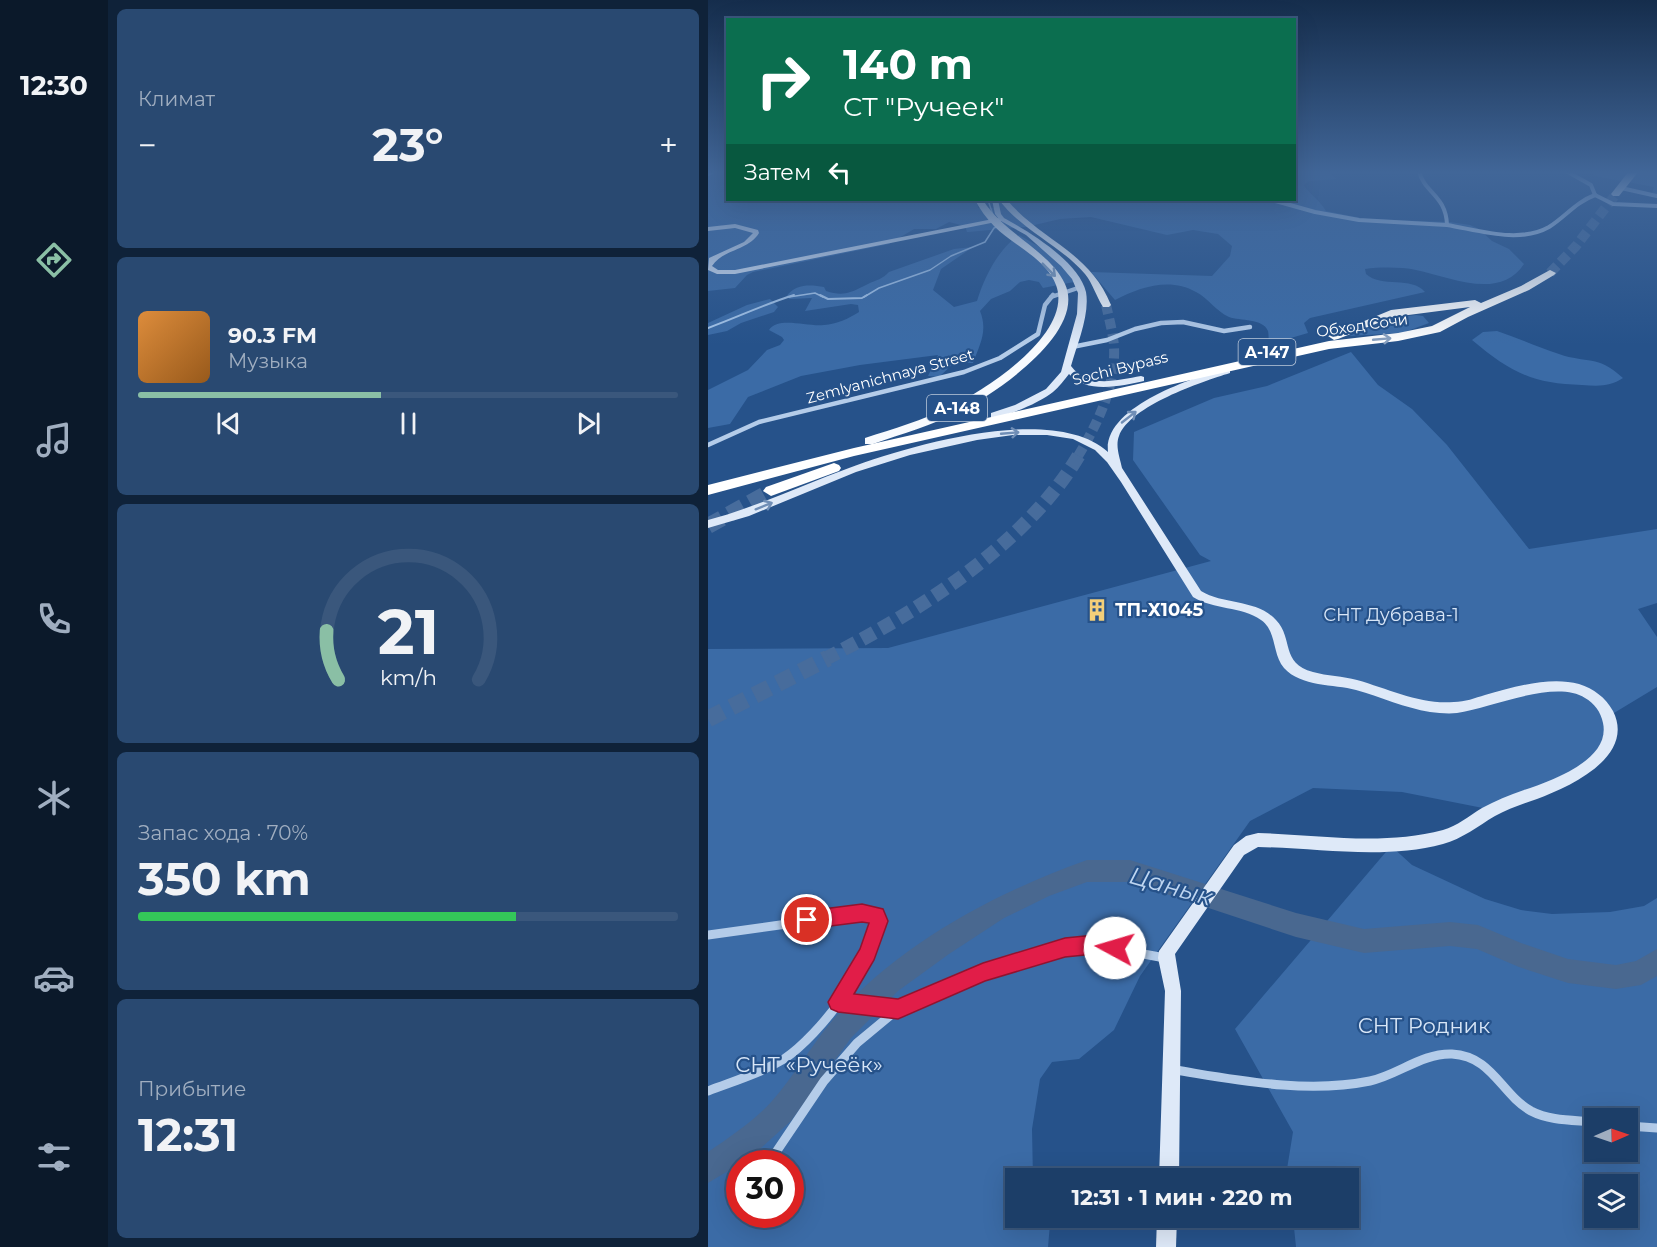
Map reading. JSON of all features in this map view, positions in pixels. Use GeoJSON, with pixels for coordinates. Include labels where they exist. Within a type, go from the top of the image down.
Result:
{"type":"FeatureCollection","features":[{"type":"Feature","properties":{"kind":"highway","name":"Обход Сочи"},"geometry":{"type":"LineString","coordinates":[[1099,397],[1339,343],[1389,338],[1443,327],[1464,314],[1525,288],[1550,273]]}},
{"type":"Feature","properties":{"kind":"highway","name":"Sochi Bypass"},"geometry":{"type":"LineString","coordinates":[[708,477],[994,415],[1141,379],[1327,338],[1382,317],[1405,311],[1470,304],[1536,281]]}},
{"type":"Feature","properties":{"kind":"highway","name":"А-147"},"geometry":{"type":"LineString","coordinates":[[1405,311],[1426,312],[1436,319],[1436,324],[1424,332]]}},
{"type":"Feature","properties":{"kind":"highway","name":"А-147"},"geometry":{"type":"LineString","coordinates":[[771,490],[848,463],[897,449],[1099,397]]}},
{"type":"Feature","properties":{"kind":"highway","name":"А-147"},"geometry":{"type":"LineString","coordinates":[[708,490],[812,462],[1099,397]]}},
{"type":"Feature","properties":{"kind":"main road","name":"А-148"},"geometry":{"type":"LineString","coordinates":[[869,441],[958,408],[984,393],[1032,354],[1047,339],[1060,320],[1064,308],[1064,294],[1050,269],[1001,229]]}},
{"type":"Feature","properties":{"kind":"main road"},"geometry":{"type":"LineString","coordinates":[[1035,229],[1083,266],[1099,288],[1106,305]]}},
{"type":"Feature","properties":{"kind":"street"},"geometry":{"type":"LineString","coordinates":[[754,229],[756,233],[748,242],[713,258],[708,267],[717,272],[735,272],[951,229]]}},
{"type":"Feature","properties":{"kind":"street"},"geometry":{"type":"LineString","coordinates":[[1017,229],[1048,250],[1071,271],[1081,287],[1081,314],[1068,367]]}},
{"type":"Feature","properties":{"kind":"street"},"geometry":{"type":"LineString","coordinates":[[1472,229],[1500,234],[1544,229]]}},
{"type":"Feature","properties":{"kind":"street","name":"Zemlyanichnaya Street"},"geometry":{"type":"LineString","coordinates":[[708,445],[759,422],[951,376],[1000,358],[1038,334],[1039,324],[1049,296],[1081,287]]}},
{"type":"Feature","properties":{"kind":"street"},"geometry":{"type":"LineString","coordinates":[[1072,347],[1114,338],[1135,329],[1183,322],[1224,331],[1250,327]]}},
{"type":"Feature","properties":{"kind":"street","name":"А-147"},"geometry":{"type":"LineString","coordinates":[[1118,468],[1112,444],[1113,438],[1119,426],[1128,416],[1196,381],[1261,360]]}},
{"type":"Feature","properties":{"kind":"street","name":"А-147"},"geometry":{"type":"LineString","coordinates":[[994,415],[1018,407],[1049,391],[1068,367],[1074,376],[1088,382],[1107,384],[1141,379]]}},
{"type":"Feature","properties":{"kind":"street"},"geometry":{"type":"LineString","coordinates":[[708,524],[752,511],[872,463],[925,449],[1000,434],[1038,431],[1072,436],[1094,445],[1118,468],[1197,594],[1210,601],[1251,609],[1266,617],[1275,625],[1279,633],[1283,654],[1289,664],[1299,672],[1312,677],[1358,685],[1394,698],[1443,708],[1463,706],[1523,691],[1574,688],[1586,692],[1599,701],[1609,717],[1610,735],[1597,758],[1575,777],[1557,786],[1514,800],[1443,837],[1391,846],[1251,841],[1239,850],[1168,951],[1173,991],[1169,1168]]}},
{"type":"Feature","properties":{"kind":"street"},"geometry":{"type":"LineString","coordinates":[[708,935],[862,913],[877,915],[879,921],[868,954],[838,1002],[794,1052],[779,1062],[708,1091]]}},
{"type":"Feature","properties":{"kind":"street"},"geometry":{"type":"LineString","coordinates":[[777,1150],[824,1081],[873,1028],[898,1009],[983,972],[1065,947],[1095,945],[1168,951]]}},
{"type":"Feature","properties":{"kind":"street"},"geometry":{"type":"LineString","coordinates":[[838,1002],[898,1009]]}},
{"type":"Feature","properties":{"kind":"street"},"geometry":{"type":"LineString","coordinates":[[1173,1069],[1291,1086],[1361,1082],[1384,1077],[1421,1060],[1438,1055],[1454,1054],[1489,1066],[1524,1106],[1539,1114],[1584,1121]]}},
{"type":"Feature","properties":{"kind":"street"},"geometry":{"type":"LineString","coordinates":[[1638,1127],[1657,1128]]}},
{"type":"Feature","properties":{"kind":"street"},"geometry":{"type":"LineString","coordinates":[[1166,1247],[1167,1228]]}},
{"type":"Feature","properties":{"kind":"green space"},"geometry":{"type":"Polygon","coordinates":[[[708,229],[914,229],[889,244],[753,272],[735,288],[708,291],[708,229]]]}},
{"type":"Feature","properties":{"kind":"green space"},"geometry":{"type":"Polygon","coordinates":[[[966,229],[1000,229],[967,232],[966,229]]]}},
{"type":"Feature","properties":{"kind":"green space"},"geometry":{"type":"Polygon","coordinates":[[[1142,229],[1479,229],[1492,241],[1509,249],[1524,264],[1514,275],[1502,282],[1488,284],[1474,284],[1410,269],[1365,269],[1366,274],[1372,278],[1412,284],[1425,292],[1310,318],[1304,323],[1308,333],[1270,344],[1268,331],[1261,324],[1229,317],[1200,295],[1186,288],[1176,285],[1155,286],[1135,291],[1115,300],[1091,272],[1212,276],[1230,256],[1232,246],[1218,234],[1193,230],[1167,235],[1142,229]]]}},
{"type":"Feature","properties":{"kind":"green space"},"geometry":{"type":"Polygon","coordinates":[[[1019,235],[1057,257],[1074,282],[1043,288],[1039,282],[1029,280],[1020,282],[1010,291],[991,299],[980,311],[983,331],[973,363],[954,363],[939,377],[928,376],[938,355],[860,365],[801,376],[748,397],[730,424],[708,428],[708,390],[748,370],[767,350],[780,345],[784,340],[769,330],[773,326],[786,323],[829,324],[842,321],[859,312],[858,305],[851,304],[805,311],[812,298],[790,299],[786,297],[794,289],[814,286],[824,287],[826,291],[832,293],[848,293],[889,272],[954,249],[973,247],[941,269],[933,290],[954,307],[977,301],[998,256],[1019,235]]]}},
{"type":"Feature","properties":{"kind":"green space"},"geometry":{"type":"Polygon","coordinates":[[[770,299],[778,307],[774,312],[741,323],[727,331],[708,335],[708,323],[747,305],[770,299]]]}},
{"type":"Feature","properties":{"kind":"green space"},"geometry":{"type":"Polygon","coordinates":[[[1423,316],[1429,323],[1402,333],[1349,336],[1393,318],[1423,316]]]}},
{"type":"Feature","properties":{"kind":"green space"},"geometry":{"type":"Polygon","coordinates":[[[1497,331],[1559,354],[1599,362],[1623,378],[1609,384],[1593,386],[1536,379],[1511,368],[1472,340],[1483,332],[1497,331]]]}},
{"type":"Feature","properties":{"kind":"green space"},"geometry":{"type":"Polygon","coordinates":[[[1351,352],[1378,385],[1412,409],[1447,445],[1529,549],[1657,529],[1657,603],[1638,609],[1657,637],[1657,687],[1609,716],[1597,758],[1493,810],[1402,792],[1313,788],[1250,821],[1140,976],[1114,1030],[1079,1059],[1052,1062],[1040,1079],[1032,1129],[1033,1168],[1005,1168],[1005,1228],[1050,1228],[1048,1247],[708,1247],[708,649],[888,648],[1211,561],[1200,555],[1133,460],[1134,432],[1214,398],[1267,386],[1351,352]]]}},
{"type":"Feature","properties":{"kind":"green space","name":"СНТ Родник"},"geometry":{"type":"Polygon","coordinates":[[[1391,846],[1412,865],[1485,899],[1521,910],[1552,914],[1610,912],[1644,906],[1657,898],[1657,1247],[1296,1247],[1294,1228],[1359,1228],[1359,1168],[1287,1168],[1293,1132],[1235,1029],[1391,846]]]}},
{"type":"Feature","properties":{"kind":"waterway"},"geometry":{"type":"LineString","coordinates":[[864,297],[879,288],[930,270],[951,256],[985,242],[993,229]]}},
{"type":"Feature","properties":{"kind":"waterway"},"geometry":{"type":"LineString","coordinates":[[789,297],[815,293],[823,297]]}},
{"type":"Feature","properties":{"kind":"waterway"},"geometry":{"type":"LineString","coordinates":[[708,328],[794,295]]}},
{"type":"Feature","properties":{"kind":"waterway"},"geometry":{"type":"LineString","coordinates":[[820,295],[828,299],[862,298],[867,295]]}},
{"type":"Feature","properties":{"kind":"waterway","name":"Цанык"},"geometry":{"type":"LineString","coordinates":[[708,1169],[741,1147],[781,1111],[842,1029],[889,982],[940,945],[996,910],[1043,887],[1087,871],[1130,871],[1296,925],[1364,941],[1450,934],[1478,937],[1519,955],[1568,971],[1616,977],[1641,973],[1657,961]]}},
{"type":"Feature","properties":{"kind":"tunnel"},"geometry":{"type":"LineString","coordinates":[[1550,273],[1589,229]]}},
{"type":"Feature","properties":{"kind":"tunnel"},"geometry":{"type":"LineString","coordinates":[[1078,456],[1099,417],[1112,375],[1114,346],[1106,305]]}},
{"type":"Feature","properties":{"kind":"tunnel"},"geometry":{"type":"LineString","coordinates":[[825,659],[896,620],[966,574],[1029,519],[1056,488],[1079,455]]}},
{"type":"Feature","properties":{"kind":"tunnel"},"geometry":{"type":"LineString","coordinates":[[708,526],[771,491]]}},
{"type":"Feature","properties":{"kind":"tunnel"},"geometry":{"type":"LineString","coordinates":[[708,719],[828,658]]}},
{"type":"Feature","properties":{"kind":"place","name":"ТП-Х1045"},"geometry":{"type":"Point","coordinates":[1097,610]}},
{"type":"Feature","properties":{"kind":"route"},"geometry":{"type":"LineString","coordinates":[[807,920],[862,913],[877,915],[879,921],[868,954],[838,1002],[898,1009],[983,972],[1065,947],[1095,945],[1115,948]]}},
{"type":"Feature","properties":{"kind":"park label","name":"СНТ Дубрава-1"},"geometry":{"type":"Point","coordinates":[1391,615]}},
{"type":"Feature","properties":{"kind":"park label","name":"СНТ «Ручеёк»"},"geometry":{"type":"Point","coordinates":[809,1064]}}]}
